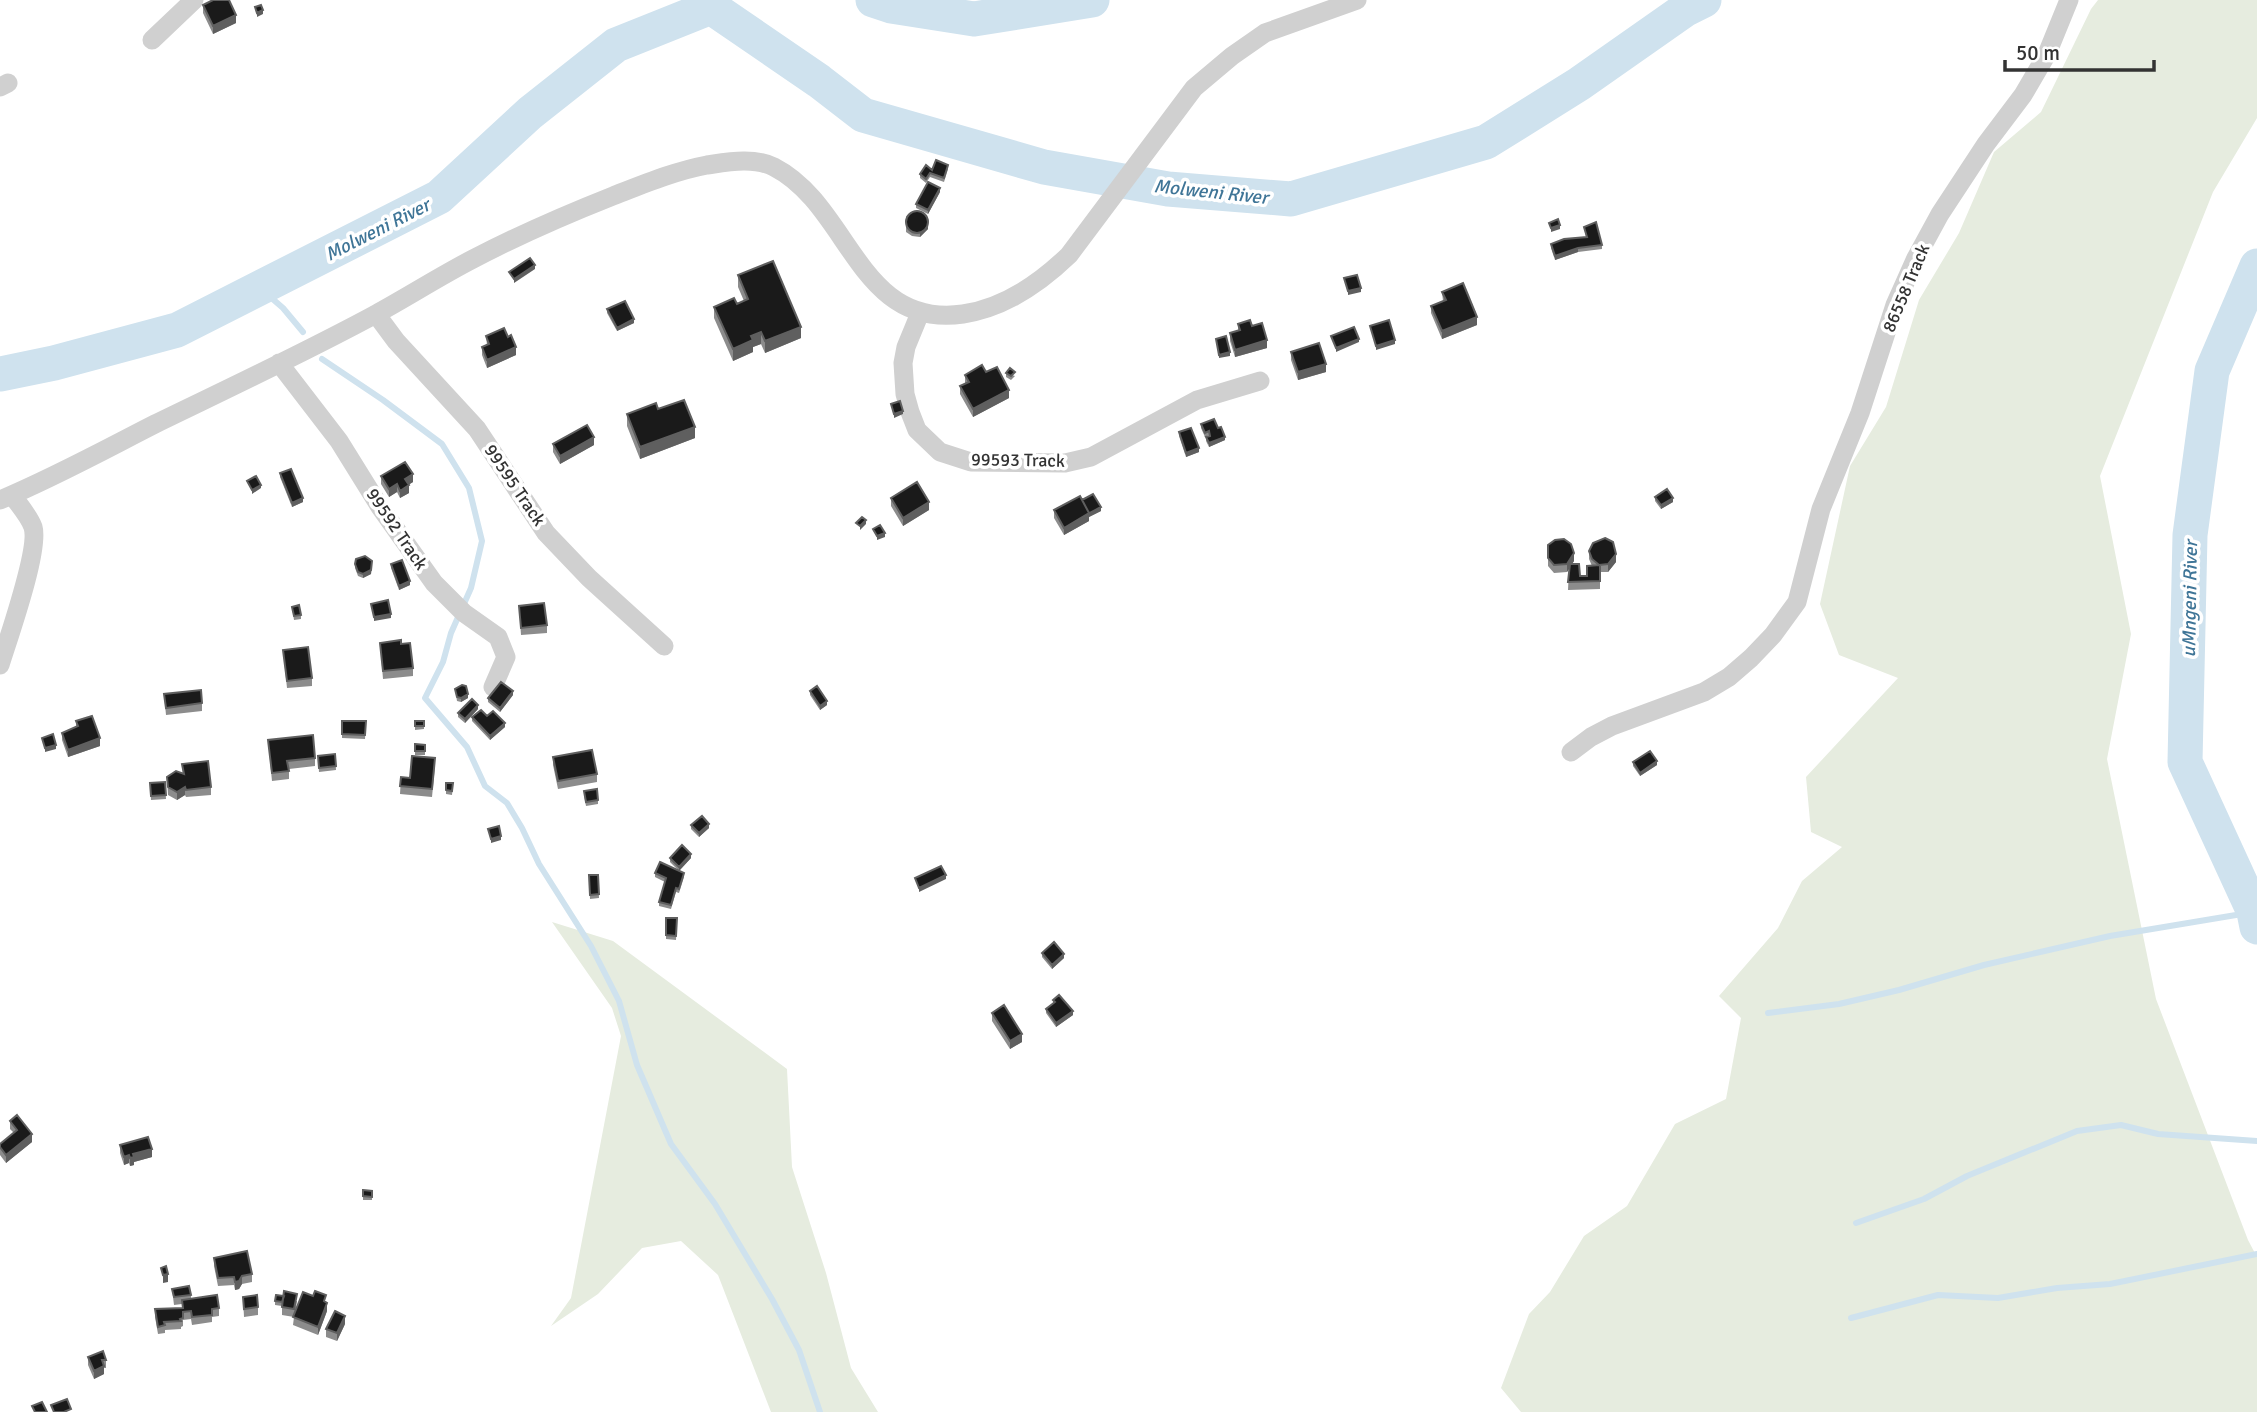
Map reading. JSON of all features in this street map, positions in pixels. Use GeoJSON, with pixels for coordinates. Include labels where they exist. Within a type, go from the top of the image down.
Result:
{"type":"FeatureCollection","features":[{"type":"Feature","properties":{"kind":"street"},"geometry":{"type":"LineString","coordinates":[[152,40],[194,0]]}},
{"type":"Feature","properties":{"kind":"street"},"geometry":{"type":"LineString","coordinates":[[0,665],[29,567],[34,538],[30,522],[6,498],[376,314],[470,260],[545,223],[658,178],[703,166],[746,161],[773,167],[811,196],[873,281],[894,299],[920,313],[951,315],[973,312],[1007,302],[1054,269],[1069,254],[1194,88],[1232,56],[1265,33],[1357,0]]}},
{"type":"Feature","properties":{"kind":"street","name":"86558 Track"},"geometry":{"type":"LineString","coordinates":[[1571,752],[1612,726],[1704,692],[1729,677],[1773,635],[1797,602],[1821,509],[1860,413],[1895,305],[1916,258],[1940,214],[1986,144],[2023,95],[2047,54],[2069,0]]}},
{"type":"Feature","properties":{"kind":"street","name":"99593 Track"},"geometry":{"type":"LineString","coordinates":[[920,313],[905,348],[903,363],[905,394],[917,430],[940,452],[971,462],[1065,463],[1091,457],[1197,400],[1260,381]]}},
{"type":"Feature","properties":{"kind":"street","name":"99595 Track"},"geometry":{"type":"LineString","coordinates":[[376,314],[396,341],[477,429],[546,533],[589,578],[664,646]]}},
{"type":"Feature","properties":{"kind":"street","name":"99592 Track"},"geometry":{"type":"LineString","coordinates":[[279,363],[339,441],[393,527],[434,583],[464,613],[498,637],[506,657],[493,687]]}},
{"type":"Feature","properties":{"kind":"shaded area"},"geometry":{"type":"Polygon","coordinates":[[[2098,0],[2257,0],[2257,118],[2213,192],[2100,476],[2131,634],[2107,759],[2156,999],[2248,1240],[2257,1257],[2257,1412],[1521,1412],[1501,1388],[1529,1314],[1550,1292],[1584,1236],[1627,1206],[1675,1124],[1726,1099],[1741,1018],[1719,996],[1778,928],[1802,881],[1842,847],[1811,832],[1806,777],[1898,678],[1839,655],[1820,604],[1850,466],[1886,407],[1919,300],[1959,233],[1994,152],[2041,112],[2091,9],[2098,0]]]}},
{"type":"Feature","properties":{"kind":"shaded area"},"geometry":{"type":"Polygon","coordinates":[[[552,922],[613,941],[787,1069],[792,1167],[826,1273],[851,1368],[878,1412],[771,1412],[718,1275],[681,1241],[642,1248],[598,1294],[551,1326],[571,1298],[621,1036],[612,1008],[552,922]]]}},
{"type":"Feature","properties":{"kind":"building"},"geometry":{"type":"Polygon","coordinates":[[[213,0],[229,0],[236,15],[213,26],[203,5],[213,0]]]}},
{"type":"Feature","properties":{"kind":"building"},"geometry":{"type":"Polygon","coordinates":[[[261,5],[263,10],[257,13],[255,7],[261,5]]]}},
{"type":"Feature","properties":{"kind":"building"},"geometry":{"type":"Polygon","coordinates":[[[936,160],[948,165],[944,178],[930,173],[926,179],[920,174],[926,165],[932,170],[936,160]]]}},
{"type":"Feature","properties":{"kind":"building"},"geometry":{"type":"Polygon","coordinates":[[[928,182],[940,188],[928,210],[916,204],[928,182]]]}},
{"type":"Feature","properties":{"kind":"building"},"geometry":{"type":"Polygon","coordinates":[[[917,211],[925,214],[928,222],[925,230],[917,233],[909,230],[906,222],[909,214],[917,211]]]}},
{"type":"Feature","properties":{"kind":"building"},"geometry":{"type":"Polygon","coordinates":[[[1558,219],[1560,225],[1551,228],[1549,223],[1558,219]]]}},
{"type":"Feature","properties":{"kind":"building"},"geometry":{"type":"Polygon","coordinates":[[[1596,222],[1602,245],[1578,248],[1555,256],[1551,244],[1564,239],[1587,237],[1584,227],[1596,222]]]}},
{"type":"Feature","properties":{"kind":"building"},"geometry":{"type":"Polygon","coordinates":[[[530,258],[535,265],[514,279],[509,272],[530,258]]]}},
{"type":"Feature","properties":{"kind":"building"},"geometry":{"type":"Polygon","coordinates":[[[773,261],[801,327],[765,341],[761,332],[751,336],[753,340],[733,349],[714,307],[734,298],[737,304],[748,299],[738,275],[773,261]]]}},
{"type":"Feature","properties":{"kind":"building"},"geometry":{"type":"Polygon","coordinates":[[[1357,275],[1361,288],[1348,291],[1344,278],[1357,275]]]}},
{"type":"Feature","properties":{"kind":"building"},"geometry":{"type":"Polygon","coordinates":[[[1463,283],[1477,317],[1442,331],[1431,306],[1446,300],[1442,292],[1463,283]]]}},
{"type":"Feature","properties":{"kind":"building"},"geometry":{"type":"Polygon","coordinates":[[[625,301],[634,319],[617,328],[607,309],[625,301]]]}},
{"type":"Feature","properties":{"kind":"building"},"geometry":{"type":"Polygon","coordinates":[[[1250,320],[1252,326],[1262,323],[1267,340],[1235,350],[1230,333],[1240,330],[1238,324],[1250,320]]]}},
{"type":"Feature","properties":{"kind":"building"},"geometry":{"type":"Polygon","coordinates":[[[1389,320],[1395,340],[1376,346],[1370,326],[1389,320]]]}},
{"type":"Feature","properties":{"kind":"building"},"geometry":{"type":"Polygon","coordinates":[[[1354,327],[1359,339],[1336,348],[1331,336],[1354,327]]]}},
{"type":"Feature","properties":{"kind":"building"},"geometry":{"type":"Polygon","coordinates":[[[504,328],[508,337],[511,335],[516,347],[487,360],[482,347],[489,344],[486,336],[504,328]]]}},
{"type":"Feature","properties":{"kind":"building"},"geometry":{"type":"Polygon","coordinates":[[[1226,336],[1230,352],[1219,355],[1216,339],[1226,336]]]}},
{"type":"Feature","properties":{"kind":"building"},"geometry":{"type":"Polygon","coordinates":[[[1319,343],[1326,364],[1298,372],[1291,352],[1319,343]]]}},
{"type":"Feature","properties":{"kind":"building"},"geometry":{"type":"Polygon","coordinates":[[[982,365],[986,372],[997,367],[1009,390],[973,409],[960,386],[969,382],[965,375],[982,365]]]}},
{"type":"Feature","properties":{"kind":"building"},"geometry":{"type":"Polygon","coordinates":[[[1010,368],[1015,372],[1011,376],[1006,373],[1010,368]]]}},
{"type":"Feature","properties":{"kind":"building"},"geometry":{"type":"Polygon","coordinates":[[[684,400],[695,427],[640,447],[627,414],[656,403],[658,409],[684,400]]]}},
{"type":"Feature","properties":{"kind":"building"},"geometry":{"type":"Polygon","coordinates":[[[900,401],[903,411],[894,414],[891,404],[900,401]]]}},
{"type":"Feature","properties":{"kind":"building"},"geometry":{"type":"Polygon","coordinates":[[[1214,419],[1225,437],[1209,443],[1206,437],[1210,436],[1209,431],[1205,433],[1201,424],[1214,419]]]}},
{"type":"Feature","properties":{"kind":"building"},"geometry":{"type":"Polygon","coordinates":[[[587,425],[594,437],[560,456],[553,444],[587,425]]]}},
{"type":"Feature","properties":{"kind":"building"},"geometry":{"type":"Polygon","coordinates":[[[1191,428],[1199,448],[1186,453],[1179,432],[1191,428]]]}},
{"type":"Feature","properties":{"kind":"building"},"geometry":{"type":"Polygon","coordinates":[[[405,462],[413,474],[405,479],[409,485],[400,491],[397,484],[389,489],[381,476],[405,462]]]}},
{"type":"Feature","properties":{"kind":"building"},"geometry":{"type":"Polygon","coordinates":[[[291,469],[303,498],[292,503],[280,473],[291,469]]]}},
{"type":"Feature","properties":{"kind":"building"},"geometry":{"type":"Polygon","coordinates":[[[256,476],[261,485],[252,490],[247,481],[256,476]]]}},
{"type":"Feature","properties":{"kind":"building"},"geometry":{"type":"Polygon","coordinates":[[[917,482],[929,502],[903,518],[891,498],[917,482]]]}},
{"type":"Feature","properties":{"kind":"building"},"geometry":{"type":"Polygon","coordinates":[[[1667,489],[1673,498],[1661,505],[1655,497],[1667,489]]]}},
{"type":"Feature","properties":{"kind":"building"},"geometry":{"type":"Polygon","coordinates":[[[1093,494],[1101,507],[1088,514],[1082,500],[1093,494]]]}},
{"type":"Feature","properties":{"kind":"building"},"geometry":{"type":"Polygon","coordinates":[[[1080,496],[1089,513],[1064,528],[1054,510],[1080,496]]]}},
{"type":"Feature","properties":{"kind":"building"},"geometry":{"type":"Polygon","coordinates":[[[862,517],[866,520],[860,526],[856,523],[862,517]]]}},
{"type":"Feature","properties":{"kind":"building"},"geometry":{"type":"Polygon","coordinates":[[[880,525],[885,533],[877,536],[873,529],[880,525]]]}},
{"type":"Feature","properties":{"kind":"building"},"geometry":{"type":"Polygon","coordinates":[[[1605,538],[1613,542],[1616,554],[1608,564],[1599,565],[1592,559],[1589,551],[1593,543],[1605,538]]]}},
{"type":"Feature","properties":{"kind":"building"},"geometry":{"type":"Polygon","coordinates":[[[1564,539],[1571,544],[1574,553],[1567,564],[1554,565],[1548,558],[1548,545],[1555,540],[1564,539]]]}},
{"type":"Feature","properties":{"kind":"building"},"geometry":{"type":"Polygon","coordinates":[[[365,556],[372,561],[371,570],[363,574],[358,572],[355,564],[356,559],[365,556]]]}},
{"type":"Feature","properties":{"kind":"building"},"geometry":{"type":"Polygon","coordinates":[[[402,560],[410,581],[399,586],[391,564],[402,560]]]}},
{"type":"Feature","properties":{"kind":"building"},"geometry":{"type":"Polygon","coordinates":[[[1570,564],[1579,564],[1580,576],[1587,576],[1587,566],[1600,565],[1600,581],[1568,582],[1570,564]]]}},
{"type":"Feature","properties":{"kind":"building"},"geometry":{"type":"Polygon","coordinates":[[[388,600],[391,614],[374,617],[371,604],[388,600]]]}},
{"type":"Feature","properties":{"kind":"building"},"geometry":{"type":"Polygon","coordinates":[[[544,603],[547,625],[521,628],[519,606],[544,603]]]}},
{"type":"Feature","properties":{"kind":"building"},"geometry":{"type":"Polygon","coordinates":[[[299,605],[301,615],[294,616],[292,607],[299,605]]]}},
{"type":"Feature","properties":{"kind":"building"},"geometry":{"type":"Polygon","coordinates":[[[401,640],[401,644],[410,643],[413,668],[383,671],[380,643],[401,640]]]}},
{"type":"Feature","properties":{"kind":"building"},"geometry":{"type":"Polygon","coordinates":[[[308,647],[312,678],[287,681],[283,650],[308,647]]]}},
{"type":"Feature","properties":{"kind":"building"},"geometry":{"type":"Polygon","coordinates":[[[501,682],[513,691],[500,708],[488,698],[501,682]]]}},
{"type":"Feature","properties":{"kind":"building"},"geometry":{"type":"Polygon","coordinates":[[[466,686],[468,694],[461,698],[457,697],[455,689],[466,686]]]}},
{"type":"Feature","properties":{"kind":"building"},"geometry":{"type":"Polygon","coordinates":[[[817,686],[827,701],[820,706],[810,691],[817,686]]]}},
{"type":"Feature","properties":{"kind":"building"},"geometry":{"type":"Polygon","coordinates":[[[201,690],[202,703],[166,708],[164,694],[201,690]]]}},
{"type":"Feature","properties":{"kind":"building"},"geometry":{"type":"Polygon","coordinates":[[[472,699],[478,705],[465,719],[458,713],[472,699]]]}},
{"type":"Feature","properties":{"kind":"building"},"geometry":{"type":"Polygon","coordinates":[[[481,710],[487,716],[493,711],[505,723],[490,736],[472,717],[481,710]]]}},
{"type":"Feature","properties":{"kind":"building"},"geometry":{"type":"Polygon","coordinates":[[[92,716],[100,738],[68,750],[62,733],[78,726],[76,721],[92,716]]]}},
{"type":"Feature","properties":{"kind":"building"},"geometry":{"type":"Polygon","coordinates":[[[342,721],[366,721],[365,735],[342,734],[342,721]]]}},
{"type":"Feature","properties":{"kind":"building"},"geometry":{"type":"Polygon","coordinates":[[[415,721],[424,721],[424,726],[415,726],[415,721]]]}},
{"type":"Feature","properties":{"kind":"building"},"geometry":{"type":"Polygon","coordinates":[[[53,734],[56,745],[45,748],[42,738],[53,734]]]}},
{"type":"Feature","properties":{"kind":"building"},"geometry":{"type":"Polygon","coordinates":[[[313,735],[315,758],[287,761],[289,771],[272,773],[268,740],[313,735]]]}},
{"type":"Feature","properties":{"kind":"building"},"geometry":{"type":"Polygon","coordinates":[[[415,744],[425,745],[425,751],[415,751],[415,744]]]}},
{"type":"Feature","properties":{"kind":"building"},"geometry":{"type":"Polygon","coordinates":[[[592,750],[597,774],[558,781],[553,757],[592,750]]]}},
{"type":"Feature","properties":{"kind":"building"},"geometry":{"type":"Polygon","coordinates":[[[1650,751],[1657,761],[1640,773],[1633,762],[1650,751]]]}},
{"type":"Feature","properties":{"kind":"building"},"geometry":{"type":"Polygon","coordinates":[[[335,754],[336,766],[319,768],[318,756],[335,754]]]}},
{"type":"Feature","properties":{"kind":"building"},"geometry":{"type":"Polygon","coordinates":[[[412,756],[435,758],[432,789],[400,786],[401,777],[410,778],[412,756]]]}},
{"type":"Feature","properties":{"kind":"building"},"geometry":{"type":"Polygon","coordinates":[[[208,761],[211,787],[186,790],[185,787],[177,792],[168,787],[167,777],[176,771],[184,774],[182,764],[208,761]]]}},
{"type":"Feature","properties":{"kind":"building"},"geometry":{"type":"Polygon","coordinates":[[[165,782],[166,795],[151,796],[150,783],[165,782]]]}},
{"type":"Feature","properties":{"kind":"building"},"geometry":{"type":"Polygon","coordinates":[[[446,783],[453,783],[452,791],[446,790],[446,783]]]}},
{"type":"Feature","properties":{"kind":"building"},"geometry":{"type":"Polygon","coordinates":[[[597,789],[598,800],[586,802],[584,791],[597,789]]]}},
{"type":"Feature","properties":{"kind":"building"},"geometry":{"type":"Polygon","coordinates":[[[702,816],[709,824],[699,833],[691,825],[702,816]]]}},
{"type":"Feature","properties":{"kind":"building"},"geometry":{"type":"Polygon","coordinates":[[[499,826],[501,836],[491,839],[488,829],[499,826]]]}},
{"type":"Feature","properties":{"kind":"building"},"geometry":{"type":"Polygon","coordinates":[[[682,845],[691,854],[679,867],[670,858],[682,845]]]}},
{"type":"Feature","properties":{"kind":"building"},"geometry":{"type":"Polygon","coordinates":[[[660,862],[684,873],[671,905],[659,902],[666,878],[655,873],[660,862]]]}},
{"type":"Feature","properties":{"kind":"building"},"geometry":{"type":"Polygon","coordinates":[[[941,866],[946,875],[919,888],[915,878],[941,866]]]}},
{"type":"Feature","properties":{"kind":"building"},"geometry":{"type":"Polygon","coordinates":[[[589,875],[598,875],[599,894],[590,895],[589,875]]]}},
{"type":"Feature","properties":{"kind":"building"},"geometry":{"type":"Polygon","coordinates":[[[666,918],[677,918],[676,936],[666,935],[666,918]]]}},
{"type":"Feature","properties":{"kind":"building"},"geometry":{"type":"Polygon","coordinates":[[[1054,942],[1064,954],[1052,965],[1042,953],[1054,942]]]}},
{"type":"Feature","properties":{"kind":"building"},"geometry":{"type":"Polygon","coordinates":[[[1059,995],[1073,1011],[1056,1023],[1046,1009],[1059,995]]]}},
{"type":"Feature","properties":{"kind":"building"},"geometry":{"type":"Polygon","coordinates":[[[1004,1005],[1022,1034],[1010,1041],[992,1013],[1004,1005]]]}},
{"type":"Feature","properties":{"kind":"building"},"geometry":{"type":"Polygon","coordinates":[[[17,1115],[32,1134],[6,1155],[0,1144],[17,1130],[10,1121],[17,1115]]]}},
{"type":"Feature","properties":{"kind":"building"},"geometry":{"type":"Polygon","coordinates":[[[148,1137],[152,1149],[133,1154],[134,1157],[124,1157],[120,1145],[148,1137]]]}},
{"type":"Feature","properties":{"kind":"building"},"geometry":{"type":"Polygon","coordinates":[[[363,1190],[372,1191],[372,1197],[363,1196],[363,1190]]]}},
{"type":"Feature","properties":{"kind":"building"},"geometry":{"type":"Polygon","coordinates":[[[247,1251],[252,1274],[242,1276],[235,1282],[234,1277],[218,1278],[214,1258],[247,1251]]]}},
{"type":"Feature","properties":{"kind":"building"},"geometry":{"type":"Polygon","coordinates":[[[166,1266],[168,1274],[163,1275],[161,1268],[166,1266]]]}},
{"type":"Feature","properties":{"kind":"building"},"geometry":{"type":"Polygon","coordinates":[[[189,1286],[191,1295],[174,1297],[172,1289],[189,1286]]]}},
{"type":"Feature","properties":{"kind":"building"},"geometry":{"type":"Polygon","coordinates":[[[284,1291],[297,1294],[294,1309],[282,1307],[284,1291]]]}},
{"type":"Feature","properties":{"kind":"building"},"geometry":{"type":"Polygon","coordinates":[[[315,1291],[326,1295],[324,1301],[327,1303],[318,1327],[293,1317],[303,1292],[313,1296],[315,1291]]]}},
{"type":"Feature","properties":{"kind":"building"},"geometry":{"type":"Polygon","coordinates":[[[217,1295],[219,1308],[212,1309],[212,1315],[192,1317],[191,1311],[183,1312],[181,1321],[164,1322],[165,1325],[158,1327],[155,1309],[183,1308],[182,1300],[217,1295]]]}},
{"type":"Feature","properties":{"kind":"building"},"geometry":{"type":"Polygon","coordinates":[[[257,1295],[258,1307],[244,1309],[243,1297],[257,1295]]]}},
{"type":"Feature","properties":{"kind":"building"},"geometry":{"type":"Polygon","coordinates":[[[276,1295],[284,1296],[282,1302],[275,1301],[276,1295]]]}},
{"type":"Feature","properties":{"kind":"building"},"geometry":{"type":"Polygon","coordinates":[[[335,1311],[345,1316],[337,1333],[326,1329],[335,1311]]]}},
{"type":"Feature","properties":{"kind":"building"},"geometry":{"type":"Polygon","coordinates":[[[103,1351],[106,1360],[102,1360],[104,1366],[94,1371],[88,1357],[103,1351]]]}},
{"type":"Feature","properties":{"kind":"building"},"geometry":{"type":"Polygon","coordinates":[[[67,1399],[71,1409],[54,1412],[51,1405],[67,1399]]]}},
{"type":"Feature","properties":{"kind":"building"},"geometry":{"type":"Polygon","coordinates":[[[42,1402],[47,1412],[35,1412],[32,1406],[42,1402]]]}},
{"type":"Feature","properties":{"kind":"waterway","name":"Molweni River"},"geometry":{"type":"LineString","coordinates":[[873,0],[891,6],[974,19],[1092,0]]}},
{"type":"Feature","properties":{"kind":"waterway","name":"Molweni River"},"geometry":{"type":"LineString","coordinates":[[0,374],[54,363],[177,330],[439,197],[530,113],[616,45],[711,7],[819,81],[863,115],[1044,167],[1168,189],[1291,199],[1486,142],[1579,84],[1686,9],[1704,0]]}},
{"type":"Feature","properties":{"kind":"waterway","name":"uMngeni River"},"geometry":{"type":"LineString","coordinates":[[2257,266],[2212,371],[2190,535],[2185,762],[2254,912],[2257,927]]}},
{"type":"Feature","properties":{"kind":"waterway"},"geometry":{"type":"LineString","coordinates":[[260,288],[283,308],[303,332]]}},
{"type":"Feature","properties":{"kind":"waterway"},"geometry":{"type":"LineString","coordinates":[[322,359],[442,444],[469,488],[482,541],[471,588],[451,633],[443,662],[425,698],[467,747],[485,786],[507,803],[539,864],[591,946],[619,1001],[637,1065],[671,1144],[715,1204],[772,1299],[799,1350],[820,1412]]}},
{"type":"Feature","properties":{"kind":"waterway"},"geometry":{"type":"LineString","coordinates":[[1768,1013],[1839,1004],[1984,965],[2110,936],[2254,912]]}},
{"type":"Feature","properties":{"kind":"waterway"},"geometry":{"type":"LineString","coordinates":[[1856,1223],[1924,1199],[1967,1176],[2077,1131],[2121,1125],[2158,1134],[2257,1141]]}},
{"type":"Feature","properties":{"kind":"waterway"},"geometry":{"type":"LineString","coordinates":[[1851,1318],[1938,1295],[1998,1298],[2057,1288],[2110,1284],[2257,1254]]}}]}
